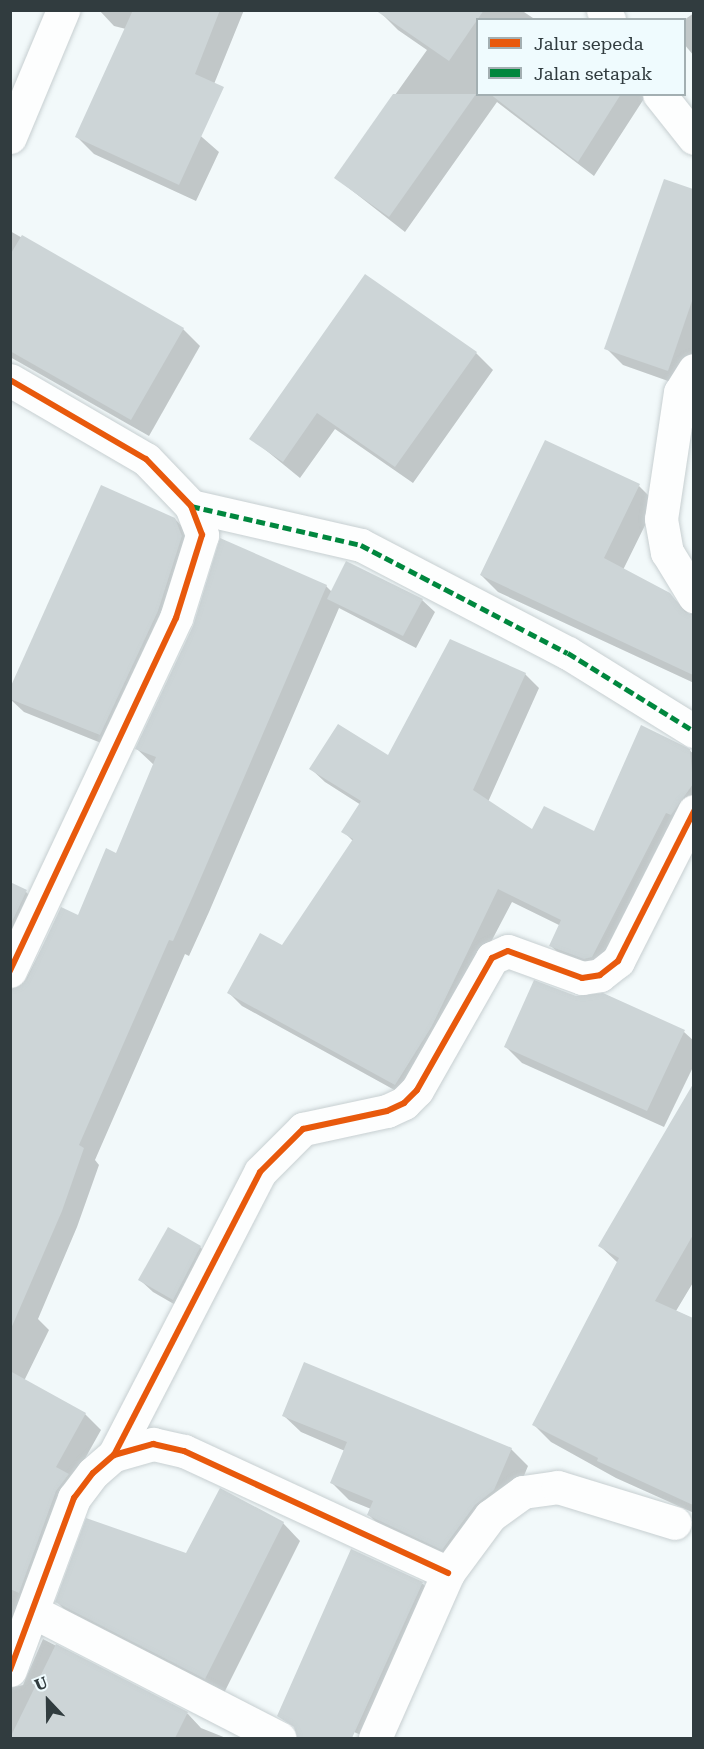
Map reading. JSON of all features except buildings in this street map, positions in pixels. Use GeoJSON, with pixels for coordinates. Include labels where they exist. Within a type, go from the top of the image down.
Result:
{"type":"FeatureCollection","features":[{"type":"Feature","properties":{"kind":"street"},"geometry":{"type":"LineString","coordinates":[[10,137],[63,10]]}},
{"type":"Feature","properties":{"kind":"street"},"geometry":{"type":"LineString","coordinates":[[661,96],[693,138]]}},
{"type":"Feature","properties":{"kind":"street"},"geometry":{"type":"LineString","coordinates":[[693,370],[680,393],[661,519],[667,552],[693,596]]}},
{"type":"Feature","properties":{"kind":"street"},"geometry":{"type":"LineString","coordinates":[[10,380],[146,459],[191,506],[202,535],[176,618],[10,971]]}},
{"type":"Feature","properties":{"kind":"street"},"geometry":{"type":"LineString","coordinates":[[191,506],[361,545],[568,653],[693,731]]}},
{"type":"Feature","properties":{"kind":"street"},"geometry":{"type":"LineString","coordinates":[[10,1670],[34,1612],[74,1498],[93,1473],[114,1455],[260,1172],[303,1129],[387,1111],[404,1103],[417,1090],[492,958],[508,951],[582,978],[600,975],[618,961],[693,811]]}},
{"type":"Feature","properties":{"kind":"street"},"geometry":{"type":"LineString","coordinates":[[114,1455],[153,1444],[184,1451],[448,1573]]}},
{"type":"Feature","properties":{"kind":"street"},"geometry":{"type":"LineString","coordinates":[[375,1738],[448,1573],[490,1516],[523,1492],[558,1487],[675,1523]]}},
{"type":"Feature","properties":{"kind":"street"},"geometry":{"type":"LineString","coordinates":[[34,1612],[279,1738]]}},
{"type":"Feature","properties":{"kind":"marked path"},"geometry":{"type":"LineString","coordinates":[[191,506],[361,545],[568,653],[694,731]]}},
{"type":"Feature","properties":{"kind":"cycle path"},"geometry":{"type":"LineString","coordinates":[[10,380],[146,459],[191,506],[202,535],[176,618],[10,971]]}},
{"type":"Feature","properties":{"kind":"cycle path"},"geometry":{"type":"LineString","coordinates":[[114,1455],[260,1172],[303,1129],[387,1111],[404,1103],[417,1090],[492,958],[508,951],[582,978],[600,975],[618,961],[694,811]]}},
{"type":"Feature","properties":{"kind":"cycle path"},"geometry":{"type":"LineString","coordinates":[[10,1670],[74,1498],[93,1473],[114,1455],[153,1444],[184,1451],[448,1573]]}}]}
